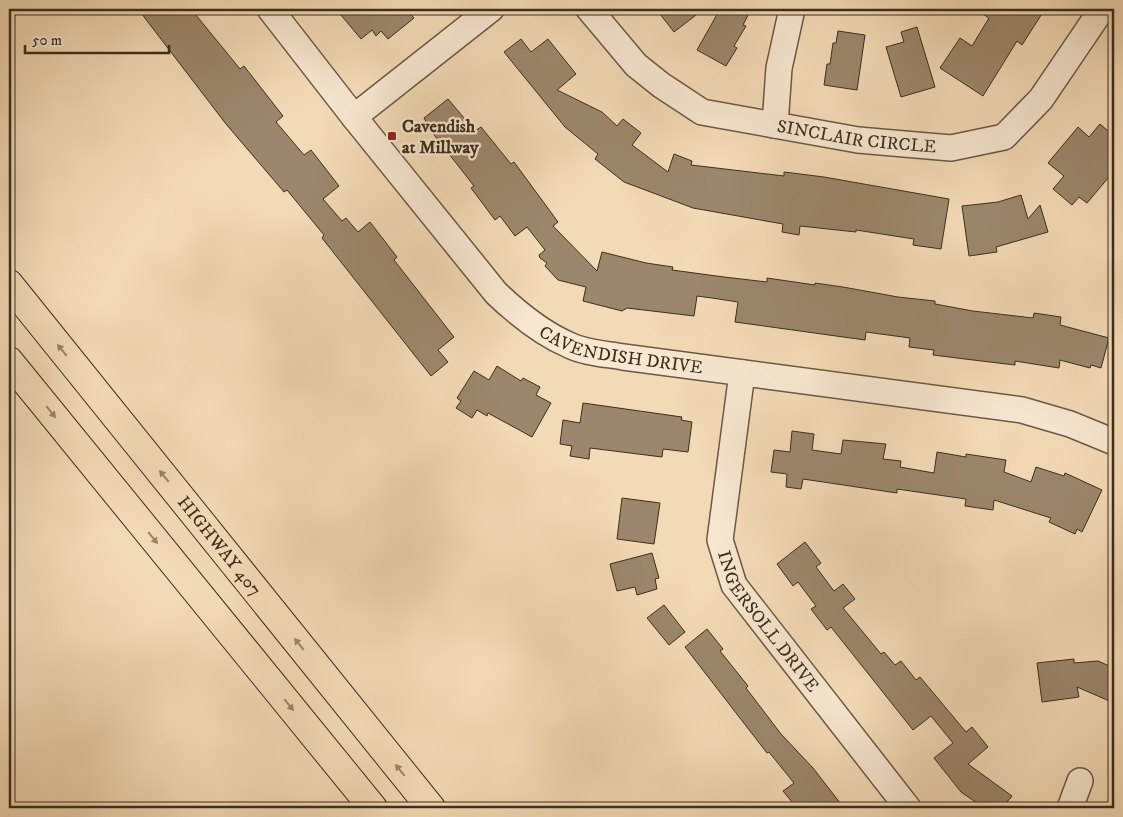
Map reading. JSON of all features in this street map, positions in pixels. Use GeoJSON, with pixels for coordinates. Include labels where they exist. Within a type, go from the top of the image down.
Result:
{"type":"FeatureCollection","features":[{"type":"Feature","properties":{"kind":"highway","name":"HIGHWAY 407"},"geometry":{"type":"LineString","coordinates":[[9,284],[431,808]]}},
{"type":"Feature","properties":{"kind":"highway"},"geometry":{"type":"LineString","coordinates":[[9,361],[374,808]]}},
{"type":"Feature","properties":{"kind":"street","name":"CAVENDISH DRIVE"},"geometry":{"type":"LineString","coordinates":[[270,9],[354,117],[496,293],[515,312],[531,324],[570,346],[598,353],[1022,410],[1070,424],[1114,440]]}},
{"type":"Feature","properties":{"kind":"street"},"geometry":{"type":"LineString","coordinates":[[354,117],[490,9]]}},
{"type":"Feature","properties":{"kind":"street","name":"SINCLAIR CIRCLE"},"geometry":{"type":"LineString","coordinates":[[589,9],[636,65],[661,85],[702,112],[858,140],[950,148],[1004,137],[1041,99],[1102,9]]}},
{"type":"Feature","properties":{"kind":"street"},"geometry":{"type":"LineString","coordinates":[[775,125],[779,68],[792,9]]}},
{"type":"Feature","properties":{"kind":"street","name":"INGERSOLL DRIVE"},"geometry":{"type":"LineString","coordinates":[[742,373],[720,540],[731,578],[908,808]]}},
{"type":"Feature","properties":{"kind":"street"},"geometry":{"type":"LineString","coordinates":[[1070,808],[1080,781]]}},
{"type":"Feature","properties":{"kind":"building"},"geometry":{"type":"Polygon","coordinates":[[[138,9],[191,9],[240,69],[244,66],[283,116],[276,122],[304,155],[311,150],[339,186],[323,199],[342,221],[346,218],[358,232],[370,222],[397,257],[394,260],[454,337],[438,350],[448,362],[431,376],[322,238],[324,235],[287,190],[284,192],[226,124],[138,9]]]}},
{"type":"Feature","properties":{"kind":"building"},"geometry":{"type":"Polygon","coordinates":[[[336,9],[406,9],[414,18],[388,39],[381,31],[376,36],[372,30],[361,39],[336,9]]]}},
{"type":"Feature","properties":{"kind":"building"},"geometry":{"type":"Polygon","coordinates":[[[656,9],[704,9],[674,32],[656,9]]]}},
{"type":"Feature","properties":{"kind":"building"},"geometry":{"type":"Polygon","coordinates":[[[720,9],[737,9],[748,15],[743,25],[746,26],[734,46],[737,48],[726,66],[697,50],[720,9]]]}},
{"type":"Feature","properties":{"kind":"building"},"geometry":{"type":"Polygon","coordinates":[[[975,9],[1045,9],[1022,45],[1017,41],[983,96],[940,68],[960,38],[972,46],[989,18],[975,9]]]}},
{"type":"Feature","properties":{"kind":"building"},"geometry":{"type":"Polygon","coordinates":[[[917,27],[935,87],[901,97],[886,47],[904,42],[901,32],[917,27]]]}},
{"type":"Feature","properties":{"kind":"building"},"geometry":{"type":"Polygon","coordinates":[[[838,31],[865,35],[857,90],[824,85],[827,64],[830,64],[833,43],[836,43],[838,31]]]}},
{"type":"Feature","properties":{"kind":"building"},"geometry":{"type":"Polygon","coordinates":[[[521,39],[531,52],[548,39],[576,74],[557,90],[602,112],[617,126],[623,119],[641,133],[632,145],[668,172],[674,154],[692,161],[691,165],[784,176],[784,172],[824,177],[949,199],[941,249],[913,245],[914,239],[856,230],[856,232],[800,226],[799,235],[782,232],[783,224],[693,208],[624,182],[595,159],[598,154],[565,127],[504,52],[521,39]]]}},
{"type":"Feature","properties":{"kind":"building"},"geometry":{"type":"Polygon","coordinates":[[[448,99],[475,131],[481,127],[511,164],[514,162],[558,222],[553,226],[597,271],[602,252],[646,263],[673,267],[672,270],[767,282],[767,278],[815,285],[815,283],[898,297],[935,301],[935,304],[973,311],[1033,318],[1034,313],[1061,317],[1060,325],[1109,338],[1101,368],[1091,365],[1090,368],[1060,360],[1059,368],[1015,361],[1015,365],[933,355],[934,350],[909,347],[910,338],[866,332],[865,340],[735,322],[738,302],[697,296],[694,316],[627,308],[622,311],[583,301],[586,287],[558,280],[545,266],[547,263],[540,258],[539,255],[545,250],[527,227],[515,236],[500,216],[495,220],[471,188],[474,186],[431,131],[424,118],[448,99]]]}},
{"type":"Feature","properties":{"kind":"building"},"geometry":{"type":"Polygon","coordinates":[[[1100,124],[1114,136],[1114,171],[1087,203],[1079,197],[1072,205],[1053,189],[1064,176],[1048,163],[1078,127],[1089,137],[1100,124]]]}},
{"type":"Feature","properties":{"kind":"building"},"geometry":{"type":"Polygon","coordinates":[[[1021,195],[1028,219],[1040,205],[1048,232],[996,247],[997,252],[969,256],[962,206],[998,202],[1021,195]]]}},
{"type":"Feature","properties":{"kind":"building"},"geometry":{"type":"Polygon","coordinates":[[[497,366],[521,381],[523,378],[540,387],[536,395],[551,403],[532,437],[488,413],[487,416],[477,410],[472,418],[456,408],[461,401],[457,398],[474,371],[489,380],[497,366]]]}},
{"type":"Feature","properties":{"kind":"building"},"geometry":{"type":"Polygon","coordinates":[[[583,403],[682,417],[681,420],[692,422],[688,452],[663,449],[662,457],[590,448],[589,459],[570,456],[572,446],[560,444],[563,420],[580,423],[583,403]]]}},
{"type":"Feature","properties":{"kind":"building"},"geometry":{"type":"Polygon","coordinates":[[[792,431],[814,434],[812,450],[841,454],[843,440],[886,444],[883,459],[901,461],[900,467],[934,473],[937,452],[966,457],[966,454],[1006,460],[1004,472],[1031,482],[1036,467],[1064,476],[1065,473],[1102,490],[1082,532],[1077,529],[1075,534],[1049,522],[1051,518],[994,500],[993,510],[965,506],[966,499],[897,489],[897,493],[803,479],[801,489],[786,487],[787,474],[771,472],[774,450],[790,452],[792,431]]]}},
{"type":"Feature","properties":{"kind":"building"},"geometry":{"type":"Polygon","coordinates":[[[622,498],[660,503],[654,544],[617,539],[622,498]]]}},
{"type":"Feature","properties":{"kind":"building"},"geometry":{"type":"Polygon","coordinates":[[[805,542],[821,563],[816,567],[834,591],[843,584],[855,599],[843,608],[881,654],[884,652],[895,665],[901,661],[916,680],[920,677],[966,732],[972,727],[988,747],[968,764],[1012,796],[1002,808],[984,808],[961,792],[934,758],[953,743],[931,716],[913,730],[831,627],[827,630],[811,609],[816,606],[798,582],[793,586],[777,564],[805,542]]]}},
{"type":"Feature","properties":{"kind":"building"},"geometry":{"type":"Polygon","coordinates":[[[652,553],[659,578],[655,579],[657,589],[637,595],[635,587],[617,591],[610,564],[652,553]]]}},
{"type":"Feature","properties":{"kind":"building"},"geometry":{"type":"Polygon","coordinates":[[[664,605],[685,632],[669,645],[647,618],[664,605]]]}},
{"type":"Feature","properties":{"kind":"building"},"geometry":{"type":"Polygon","coordinates":[[[707,629],[723,649],[720,651],[748,686],[746,688],[781,734],[813,768],[844,808],[797,808],[783,791],[794,783],[769,752],[767,753],[685,647],[707,629]]]}},
{"type":"Feature","properties":{"kind":"building"},"geometry":{"type":"Polygon","coordinates":[[[1074,659],[1074,663],[1098,661],[1114,668],[1114,703],[1077,687],[1079,697],[1042,702],[1037,663],[1074,659]]]}},
{"type":"Feature","properties":{"kind":"place","name":"Cavendish at Millway"},"geometry":{"type":"Point","coordinates":[392,136]}}]}
